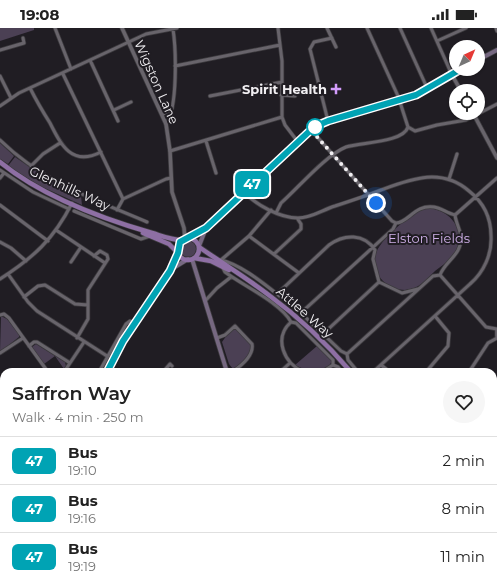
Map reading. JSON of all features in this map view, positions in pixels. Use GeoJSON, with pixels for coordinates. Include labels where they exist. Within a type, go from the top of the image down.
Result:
{"type":"FeatureCollection","features":[{"type":"Feature","properties":{"kind":"highway","name":"Glenhills Way"},"geometry":{"type":"LineString","coordinates":[[0,162],[32,184],[90,211],[134,228],[169,239],[185,239]]}},
{"type":"Feature","properties":{"kind":"highway","name":"Glenhills Way"},"geometry":{"type":"LineString","coordinates":[[134,228],[169,244],[177,252]]}},
{"type":"Feature","properties":{"kind":"highway"},"geometry":{"type":"LineString","coordinates":[[185,239],[193,241],[199,246],[199,252],[191,259],[177,252],[178,245],[185,239]]}},
{"type":"Feature","properties":{"kind":"highway","name":"Attlee Way"},"geometry":{"type":"LineString","coordinates":[[199,246],[294,314],[318,336],[347,368]]}},
{"type":"Feature","properties":{"kind":"highway","name":"Attlee Way"},"geometry":{"type":"LineString","coordinates":[[191,259],[211,261],[239,275]]}},
{"type":"Feature","properties":{"kind":"main road"},"geometry":{"type":"LineString","coordinates":[[485,56],[497,50]]}},
{"type":"Feature","properties":{"kind":"main road"},"geometry":{"type":"LineString","coordinates":[[185,239],[206,228],[311,130],[328,121],[428,90],[450,76]]}},
{"type":"Feature","properties":{"kind":"main road"},"geometry":{"type":"LineString","coordinates":[[199,246],[206,228]]}},
{"type":"Feature","properties":{"kind":"main road"},"geometry":{"type":"LineString","coordinates":[[109,368],[119,349],[170,271],[177,252]]}},
{"type":"Feature","properties":{"kind":"main road"},"geometry":{"type":"LineString","coordinates":[[170,271],[191,259],[206,300],[226,368]]}},
{"type":"Feature","properties":{"kind":"street"},"geometry":{"type":"LineString","coordinates":[[55,28],[71,69]]}},
{"type":"Feature","properties":{"kind":"street","name":"Wigston Lane"},"geometry":{"type":"LineString","coordinates":[[122,28],[163,114],[166,124],[170,151],[172,192],[184,228],[185,239]]}},
{"type":"Feature","properties":{"kind":"street"},"geometry":{"type":"LineString","coordinates":[[278,28],[282,82],[282,117],[285,125],[298,142]]}},
{"type":"Feature","properties":{"kind":"street"},"geometry":{"type":"LineString","coordinates":[[327,28],[336,48]]}},
{"type":"Feature","properties":{"kind":"street"},"geometry":{"type":"LineString","coordinates":[[367,28],[399,100],[408,127],[415,131],[437,125],[466,120]]}},
{"type":"Feature","properties":{"kind":"street"},"geometry":{"type":"LineString","coordinates":[[400,28],[428,90]]}},
{"type":"Feature","properties":{"kind":"street"},"geometry":{"type":"LineString","coordinates":[[431,28],[449,68]]}},
{"type":"Feature","properties":{"kind":"street"},"geometry":{"type":"LineString","coordinates":[[437,41],[466,28]]}},
{"type":"Feature","properties":{"kind":"street"},"geometry":{"type":"LineString","coordinates":[[0,106],[11,98],[30,88],[63,74],[146,34],[175,29],[175,66],[171,110],[166,124]]}},
{"type":"Feature","properties":{"kind":"street"},"geometry":{"type":"LineString","coordinates":[[0,50],[24,43],[23,38]]}},
{"type":"Feature","properties":{"kind":"street"},"geometry":{"type":"LineString","coordinates":[[328,121],[310,49],[314,42],[332,38]]}},
{"type":"Feature","properties":{"kind":"street"},"geometry":{"type":"LineString","coordinates":[[175,66],[280,45]]}},
{"type":"Feature","properties":{"kind":"street"},"geometry":{"type":"LineString","coordinates":[[90,60],[118,121]]}},
{"type":"Feature","properties":{"kind":"street"},"geometry":{"type":"LineString","coordinates":[[63,74],[123,199]]}},
{"type":"Feature","properties":{"kind":"street"},"geometry":{"type":"LineString","coordinates":[[0,76],[11,98]]}},
{"type":"Feature","properties":{"kind":"street"},"geometry":{"type":"LineString","coordinates":[[210,96],[282,82]]}},
{"type":"Feature","properties":{"kind":"street"},"geometry":{"type":"LineString","coordinates":[[30,88],[60,143],[66,150],[78,156],[92,156],[101,152]]}},
{"type":"Feature","properties":{"kind":"street"},"geometry":{"type":"LineString","coordinates":[[281,96],[295,96]]}},
{"type":"Feature","properties":{"kind":"street"},"geometry":{"type":"LineString","coordinates":[[114,110],[132,102]]}},
{"type":"Feature","properties":{"kind":"street"},"geometry":{"type":"LineString","coordinates":[[485,109],[497,104]]}},
{"type":"Feature","properties":{"kind":"street"},"geometry":{"type":"LineString","coordinates":[[163,114],[171,110]]}},
{"type":"Feature","properties":{"kind":"street"},"geometry":{"type":"LineString","coordinates":[[170,151],[282,117]]}},
{"type":"Feature","properties":{"kind":"street"},"geometry":{"type":"LineString","coordinates":[[477,120],[497,158]]}},
{"type":"Feature","properties":{"kind":"street"},"geometry":{"type":"LineString","coordinates":[[276,213],[281,203],[340,150],[356,144],[378,142],[402,135],[406,132],[408,127]]}},
{"type":"Feature","properties":{"kind":"street"},"geometry":{"type":"LineString","coordinates":[[311,130],[396,223]]}},
{"type":"Feature","properties":{"kind":"street"},"geometry":{"type":"LineString","coordinates":[[0,140],[30,166],[72,192],[147,222]]}},
{"type":"Feature","properties":{"kind":"street"},"geometry":{"type":"LineString","coordinates":[[206,141],[216,173]]}},
{"type":"Feature","properties":{"kind":"street"},"geometry":{"type":"LineString","coordinates":[[30,166],[43,154],[60,143]]}},
{"type":"Feature","properties":{"kind":"street"},"geometry":{"type":"LineString","coordinates":[[449,179],[456,154]]}},
{"type":"Feature","properties":{"kind":"street"},"geometry":{"type":"LineString","coordinates":[[0,170],[33,192],[69,209]]}},
{"type":"Feature","properties":{"kind":"street"},"geometry":{"type":"LineString","coordinates":[[0,178],[4,173]]}},
{"type":"Feature","properties":{"kind":"street"},"geometry":{"type":"LineString","coordinates":[[244,192],[252,199],[276,213],[298,218],[313,216],[335,206],[415,178],[431,176],[449,179],[467,188],[476,196],[489,219],[491,232],[491,247],[487,261],[479,275],[378,368]]}},
{"type":"Feature","properties":{"kind":"street"},"geometry":{"type":"LineString","coordinates":[[117,210],[123,199],[171,178]]}},
{"type":"Feature","properties":{"kind":"street"},"geometry":{"type":"LineString","coordinates":[[455,215],[497,178]]}},
{"type":"Feature","properties":{"kind":"street"},"geometry":{"type":"LineString","coordinates":[[0,279],[26,261],[48,241],[72,203]]}},
{"type":"Feature","properties":{"kind":"street"},"geometry":{"type":"LineString","coordinates":[[0,205],[48,241]]}},
{"type":"Feature","properties":{"kind":"street"},"geometry":{"type":"LineString","coordinates":[[396,223],[402,222],[416,210],[426,207],[434,207],[455,215]]}},
{"type":"Feature","properties":{"kind":"street"},"geometry":{"type":"LineString","coordinates":[[218,260],[249,236],[271,210]]}},
{"type":"Feature","properties":{"kind":"street"},"geometry":{"type":"LineString","coordinates":[[74,211],[141,239],[150,236]]}},
{"type":"Feature","properties":{"kind":"street"},"geometry":{"type":"LineString","coordinates":[[90,211],[92,219]]}},
{"type":"Feature","properties":{"kind":"street"},"geometry":{"type":"LineString","coordinates":[[440,275],[460,246],[460,233],[455,215]]}},
{"type":"Feature","properties":{"kind":"street"},"geometry":{"type":"LineString","coordinates":[[274,254],[301,229],[301,224],[298,218]]}},
{"type":"Feature","properties":{"kind":"street"},"geometry":{"type":"LineString","coordinates":[[303,311],[393,229],[396,223]]}},
{"type":"Feature","properties":{"kind":"street"},"geometry":{"type":"LineString","coordinates":[[56,230],[105,263]]}},
{"type":"Feature","properties":{"kind":"street"},"geometry":{"type":"LineString","coordinates":[[249,236],[252,240],[274,254],[298,273]]}},
{"type":"Feature","properties":{"kind":"street"},"geometry":{"type":"LineString","coordinates":[[277,294],[298,273],[338,239],[357,237],[367,241],[375,251],[373,260],[379,282],[402,293],[405,299],[403,303]]}},
{"type":"Feature","properties":{"kind":"street"},"geometry":{"type":"LineString","coordinates":[[0,242],[11,248],[26,261]]}},
{"type":"Feature","properties":{"kind":"street"},"geometry":{"type":"LineString","coordinates":[[71,262],[81,247]]}},
{"type":"Feature","properties":{"kind":"street"},"geometry":{"type":"LineString","coordinates":[[77,338],[87,321],[88,290],[108,259],[107,255],[99,251],[94,256]]}},
{"type":"Feature","properties":{"kind":"street"},"geometry":{"type":"LineString","coordinates":[[364,255],[373,260]]}},
{"type":"Feature","properties":{"kind":"street"},"geometry":{"type":"LineString","coordinates":[[218,260],[235,265],[297,309],[303,311]]}},
{"type":"Feature","properties":{"kind":"street"},"geometry":{"type":"LineString","coordinates":[[223,268],[231,277],[286,315],[291,322],[296,323],[333,360],[333,365]]}},
{"type":"Feature","properties":{"kind":"street"},"geometry":{"type":"LineString","coordinates":[[8,274],[24,297],[37,311],[107,356]]}},
{"type":"Feature","properties":{"kind":"street"},"geometry":{"type":"LineString","coordinates":[[440,275],[486,327],[497,330],[497,337],[488,343],[472,368]]}},
{"type":"Feature","properties":{"kind":"street"},"geometry":{"type":"LineString","coordinates":[[347,354],[433,276],[440,275]]}},
{"type":"Feature","properties":{"kind":"street"},"geometry":{"type":"LineString","coordinates":[[206,300],[217,288],[231,277]]}},
{"type":"Feature","properties":{"kind":"street"},"geometry":{"type":"LineString","coordinates":[[323,334],[379,282]]}},
{"type":"Feature","properties":{"kind":"street"},"geometry":{"type":"LineString","coordinates":[[24,297],[38,286],[45,285],[75,304],[88,305]]}},
{"type":"Feature","properties":{"kind":"street"},"geometry":{"type":"LineString","coordinates":[[402,293],[420,288]]}},
{"type":"Feature","properties":{"kind":"street"},"geometry":{"type":"LineString","coordinates":[[303,311],[304,316],[341,351],[347,354]]}},
{"type":"Feature","properties":{"kind":"street"},"geometry":{"type":"LineString","coordinates":[[0,315],[4,314],[9,318],[45,368]]}},
{"type":"Feature","properties":{"kind":"street"},"geometry":{"type":"LineString","coordinates":[[429,368],[449,343],[449,333],[435,316]]}},
{"type":"Feature","properties":{"kind":"street"},"geometry":{"type":"LineString","coordinates":[[100,368],[126,324],[130,321],[135,324]]}},
{"type":"Feature","properties":{"kind":"street"},"geometry":{"type":"LineString","coordinates":[[291,322],[285,330],[282,341],[284,354],[290,363],[298,368]]}},
{"type":"Feature","properties":{"kind":"street"},"geometry":{"type":"LineString","coordinates":[[217,338],[224,335],[235,326],[252,344],[252,351],[236,368]]}},
{"type":"Feature","properties":{"kind":"street"},"geometry":{"type":"LineString","coordinates":[[0,353],[23,338]]}},
{"type":"Feature","properties":{"kind":"street"},"geometry":{"type":"LineString","coordinates":[[29,346],[34,342],[37,342],[70,363]]}},
{"type":"Feature","properties":{"kind":"street"},"geometry":{"type":"LineString","coordinates":[[67,368],[84,342]]}},
{"type":"Feature","properties":{"kind":"street"},"geometry":{"type":"LineString","coordinates":[[347,354],[348,360],[355,368]]}},
{"type":"Feature","properties":{"kind":"street"},"geometry":{"type":"LineString","coordinates":[[284,368],[290,363]]}},
{"type":"Feature","properties":{"kind":"street"},"geometry":{"type":"LineString","coordinates":[[166,368],[170,364]]}},
{"type":"Feature","properties":{"kind":"street"},"geometry":{"type":"LineString","coordinates":[[328,368],[333,365]]}},
{"type":"Feature","properties":{"kind":"street"},"geometry":{"type":"LineString","coordinates":[[333,365],[339,368]]}},
{"type":"Feature","properties":{"kind":"street"},"geometry":{"type":"LineString","coordinates":[[381,365],[385,368]]}},
{"type":"Feature","properties":{"kind":"green space"},"geometry":{"type":"Polygon","coordinates":[[[0,28],[34,28],[34,30],[0,41],[0,28]]]}},
{"type":"Feature","properties":{"kind":"green space"},"geometry":{"type":"Polygon","coordinates":[[[0,143],[14,156],[8,164],[0,159],[0,143]]]}},
{"type":"Feature","properties":{"kind":"green space"},"geometry":{"type":"Polygon","coordinates":[[[15,157],[52,182],[81,196],[82,205],[40,186],[8,166],[15,157]]]}},
{"type":"Feature","properties":{"kind":"green space","name":"Elston Fields"},"geometry":{"type":"Polygon","coordinates":[[[427,208],[443,212],[454,222],[459,236],[455,253],[449,261],[418,286],[405,290],[393,288],[385,283],[377,274],[374,260],[376,253],[389,235],[402,222],[413,214],[427,208]]]}},
{"type":"Feature","properties":{"kind":"green space"},"geometry":{"type":"Polygon","coordinates":[[[188,241],[194,243],[196,249],[194,255],[188,257],[182,255],[180,249],[182,243],[188,241]]]}},
{"type":"Feature","properties":{"kind":"green space"},"geometry":{"type":"Polygon","coordinates":[[[1,316],[7,319],[19,334],[19,337],[0,352],[1,316]]]}},
{"type":"Feature","properties":{"kind":"green space"},"geometry":{"type":"Polygon","coordinates":[[[235,328],[251,344],[252,348],[244,361],[234,368],[232,368],[229,364],[222,342],[229,332],[235,328]]]}},
{"type":"Feature","properties":{"kind":"green space"},"geometry":{"type":"Polygon","coordinates":[[[36,344],[65,362],[66,366],[63,368],[55,356],[44,364],[32,347],[36,344]]]}},
{"type":"Feature","properties":{"kind":"green space"},"geometry":{"type":"Polygon","coordinates":[[[317,346],[332,361],[329,366],[323,368],[302,368],[295,365],[317,346]]]}},
{"type":"Feature","properties":{"kind":"bus line","name":"47"},"geometry":{"type":"LineString","coordinates":[[109,368],[123,341],[170,271],[178,253],[178,245],[182,240],[206,228],[314,127],[328,121],[416,95],[428,90],[450,76]]}},
{"type":"Feature","properties":{"kind":"place","name":"Spirit Health"},"geometry":{"type":"Point","coordinates":[336,89]}},
{"type":"Feature","properties":{"kind":"route"},"geometry":{"type":"LineString","coordinates":[[315,127],[311,130],[376,203]]}}]}
